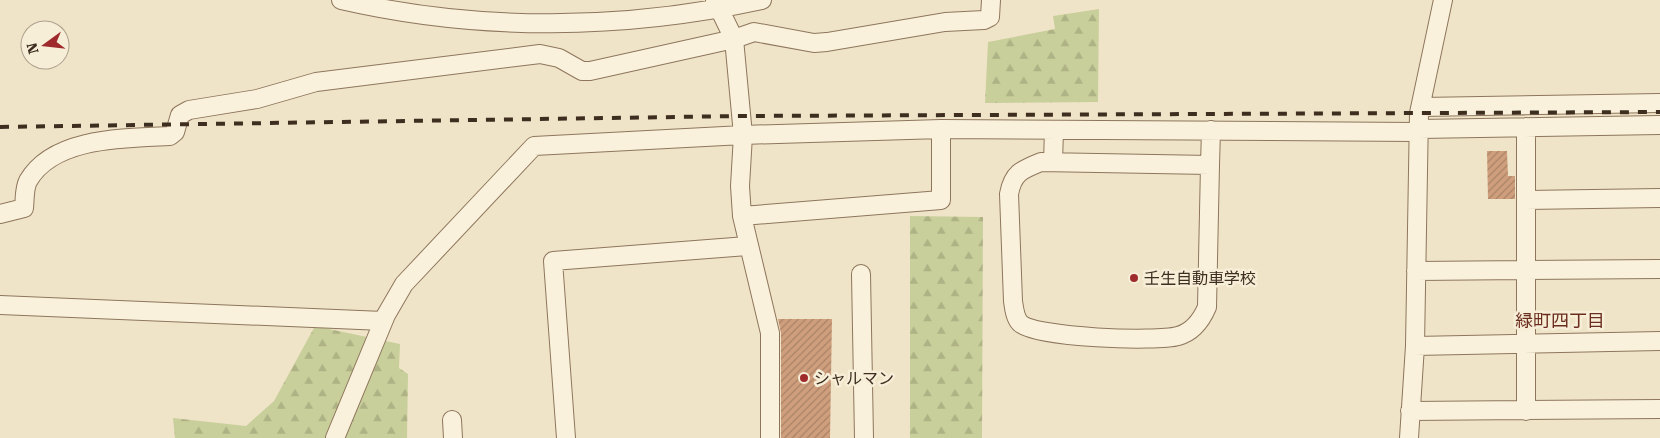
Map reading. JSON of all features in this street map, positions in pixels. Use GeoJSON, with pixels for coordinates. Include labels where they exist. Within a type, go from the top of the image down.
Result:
{"type":"FeatureCollection","features":[{"type":"Feature","properties":{"kind":"street"},"geometry":{"type":"LineString","coordinates":[[341,0],[382,9],[453,19],[514,24],[632,21],[718,5],[762,0]]}},
{"type":"Feature","properties":{"kind":"street"},"geometry":{"type":"LineString","coordinates":[[0,214],[24,208],[28,182],[37,170],[58,154],[87,144],[170,136],[175,132],[180,115],[189,110],[257,99],[316,82],[518,55],[540,54],[559,58],[582,71],[590,71],[734,39],[754,32],[814,43],[945,22],[984,20],[990,17],[991,0]]}},
{"type":"Feature","properties":{"kind":"street"},"geometry":{"type":"LineString","coordinates":[[1410,438],[1415,346],[1419,130],[1421,106],[1442,0]]}},
{"type":"Feature","properties":{"kind":"street"},"geometry":{"type":"LineString","coordinates":[[718,5],[734,39],[743,135],[740,186],[742,216],[770,332],[770,438]]}},
{"type":"Feature","properties":{"kind":"street"},"geometry":{"type":"LineString","coordinates":[[1421,106],[1660,103]]}},
{"type":"Feature","properties":{"kind":"street"},"geometry":{"type":"LineString","coordinates":[[335,438],[383,321],[404,284],[534,146],[743,135],[941,129],[1419,130],[1660,125]]}},
{"type":"Feature","properties":{"kind":"street"},"geometry":{"type":"LineString","coordinates":[[1526,127],[1526,410]]}},
{"type":"Feature","properties":{"kind":"street"},"geometry":{"type":"LineString","coordinates":[[742,216],[941,200],[941,129]]}},
{"type":"Feature","properties":{"kind":"street"},"geometry":{"type":"LineString","coordinates":[[1053,162],[1054,130]]}},
{"type":"Feature","properties":{"kind":"street"},"geometry":{"type":"LineString","coordinates":[[1210,165],[1041,162],[1024,169],[1012,179],[1009,194],[1016,315],[1020,324],[1034,329],[1096,337],[1136,338],[1178,336],[1200,322],[1207,308],[1211,130]]}},
{"type":"Feature","properties":{"kind":"street"},"geometry":{"type":"LineString","coordinates":[[1526,200],[1660,198]]}},
{"type":"Feature","properties":{"kind":"street"},"geometry":{"type":"LineString","coordinates":[[566,438],[553,261],[748,246]]}},
{"type":"Feature","properties":{"kind":"street"},"geometry":{"type":"LineString","coordinates":[[1416,271],[1660,269]]}},
{"type":"Feature","properties":{"kind":"street"},"geometry":{"type":"LineString","coordinates":[[862,274],[864,438]]}},
{"type":"Feature","properties":{"kind":"street"},"geometry":{"type":"LineString","coordinates":[[0,305],[383,321]]}},
{"type":"Feature","properties":{"kind":"street"},"geometry":{"type":"LineString","coordinates":[[1415,346],[1660,341]]}},
{"type":"Feature","properties":{"kind":"street"},"geometry":{"type":"LineString","coordinates":[[1410,411],[1660,409]]}},
{"type":"Feature","properties":{"kind":"street"},"geometry":{"type":"LineString","coordinates":[[452,420],[453,438]]}},
{"type":"Feature","properties":{"kind":"green space"},"geometry":{"type":"Polygon","coordinates":[[[1099,9],[1098,102],[985,103],[988,42],[1055,29],[1053,16],[1099,9]]]}},
{"type":"Feature","properties":{"kind":"green space"},"geometry":{"type":"Polygon","coordinates":[[[910,216],[983,217],[982,438],[910,438],[910,216]]]}},
{"type":"Feature","properties":{"kind":"green space"},"geometry":{"type":"Polygon","coordinates":[[[315,326],[400,344],[399,368],[408,374],[407,438],[175,438],[173,418],[246,426],[274,401],[315,326]]]}},
{"type":"Feature","properties":{"kind":"building"},"geometry":{"type":"Polygon","coordinates":[[[1487,151],[1507,151],[1508,176],[1515,176],[1515,199],[1488,199],[1487,151]]]}},
{"type":"Feature","properties":{"kind":"building","name":"シャルマン"},"geometry":{"type":"Polygon","coordinates":[[[778,319],[832,319],[830,438],[781,438],[781,333],[778,319]]]}},
{"type":"Feature","properties":{"kind":"railway"},"geometry":{"type":"LineString","coordinates":[[0,127],[742,116],[1660,112]]}},
{"type":"Feature","properties":{"kind":"place","name":"壬生自動車学校"},"geometry":{"type":"Point","coordinates":[1134,278]}},
{"type":"Feature","properties":{"kind":"place","name":"シャルマン"},"geometry":{"type":"Point","coordinates":[804,378]}},
{"type":"Feature","properties":{"kind":"district","name":"緑町四丁目"},"geometry":{"type":"Point","coordinates":[1560,320]}}]}
